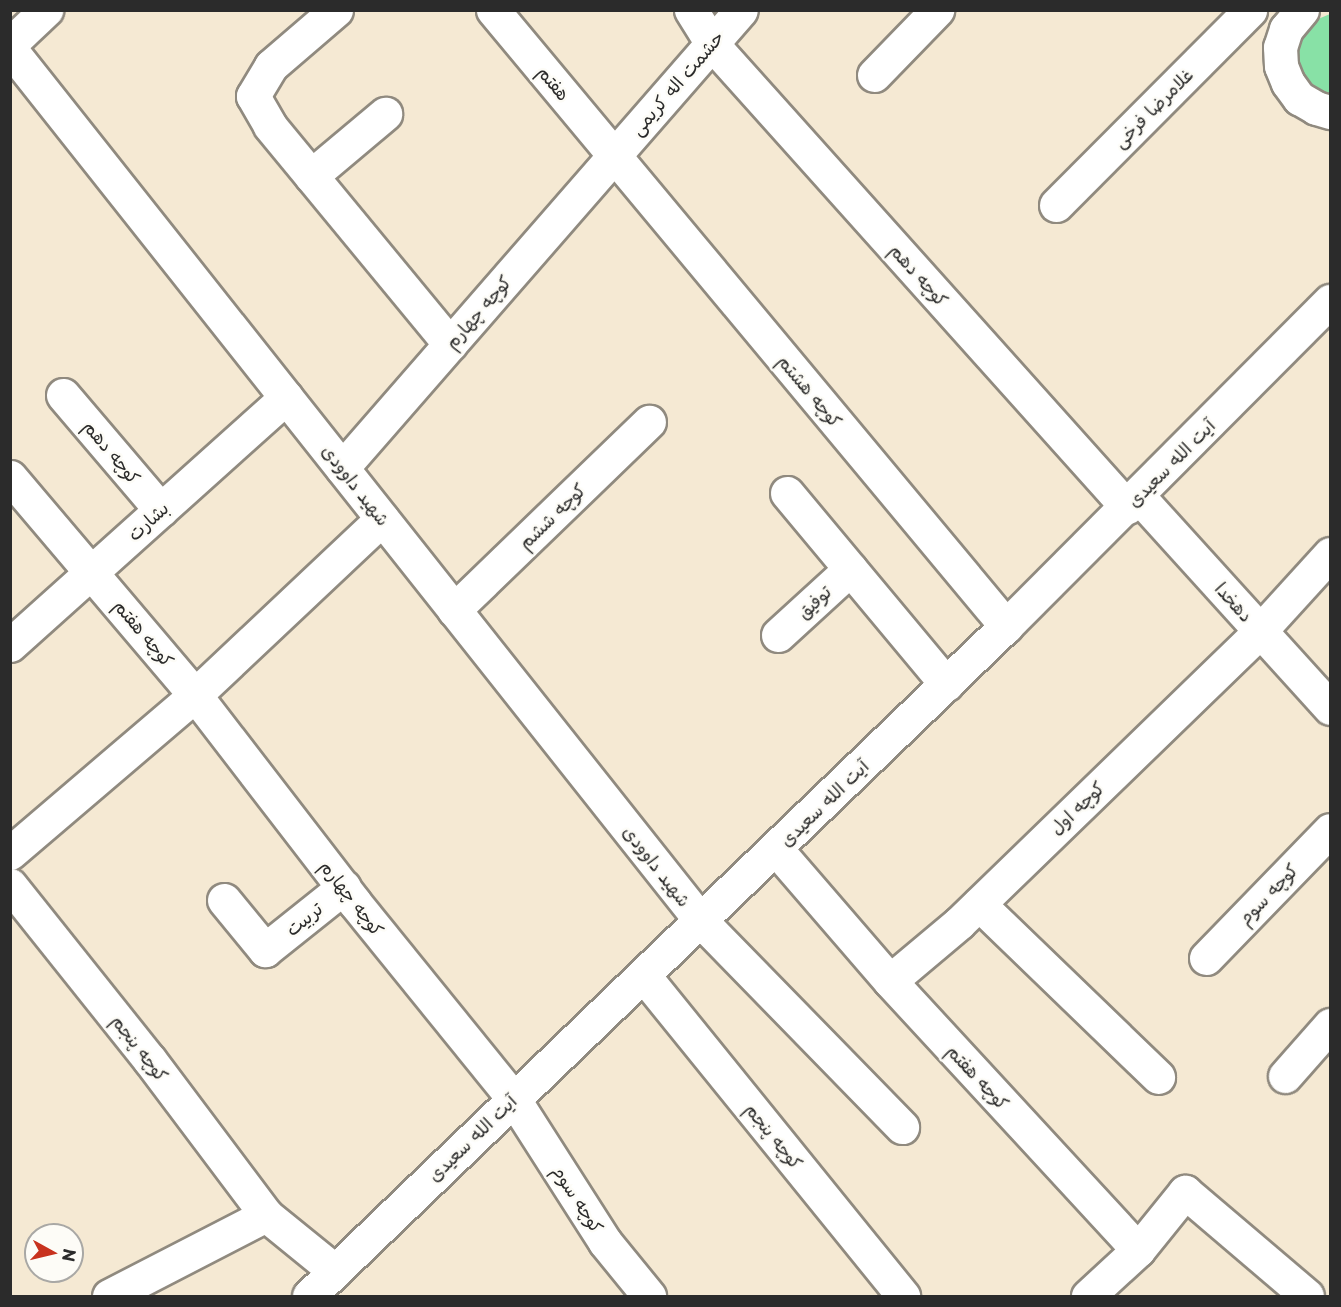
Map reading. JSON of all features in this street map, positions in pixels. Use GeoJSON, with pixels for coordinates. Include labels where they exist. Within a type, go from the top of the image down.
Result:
{"type":"FeatureCollection","features":[{"type":"Feature","properties":{"kind":"street"},"geometry":{"type":"LineString","coordinates":[[10,46],[46,10]]}},
{"type":"Feature","properties":{"kind":"street"},"geometry":{"type":"LineString","coordinates":[[336,10],[271,66],[253,96],[270,126],[450,344]]}},
{"type":"Feature","properties":{"kind":"street","name":"هفتم"},"geometry":{"type":"LineString","coordinates":[[493,10],[614,156]]}},
{"type":"Feature","properties":{"kind":"street","name":"کوچه دهم"},"geometry":{"type":"LineString","coordinates":[[691,10],[712,44],[1132,502]]}},
{"type":"Feature","properties":{"kind":"street","name":"حشمت اله کریمی"},"geometry":{"type":"LineString","coordinates":[[614,156],[741,10]]}},
{"type":"Feature","properties":{"kind":"street"},"geometry":{"type":"LineString","coordinates":[[874,75],[937,10]]}},
{"type":"Feature","properties":{"kind":"street","name":"غلامرضا فرخی"},"geometry":{"type":"LineString","coordinates":[[1056,205],[1250,10]]}},
{"type":"Feature","properties":{"kind":"street"},"geometry":{"type":"LineString","coordinates":[[1285,16],[1281,56],[1287,83],[1299,98],[1316,108],[1330,112]]}},
{"type":"Feature","properties":{"kind":"street","name":"شهید داوودی"},"geometry":{"type":"LineString","coordinates":[[10,46],[701,921],[902,1127]]}},
{"type":"Feature","properties":{"kind":"street"},"geometry":{"type":"LineString","coordinates":[[311,176],[385,114]]}},
{"type":"Feature","properties":{"kind":"street","name":"کوچه چهارم"},"geometry":{"type":"LineString","coordinates":[[342,468],[614,156]]}},
{"type":"Feature","properties":{"kind":"street","name":"کوچه هشتم"},"geometry":{"type":"LineString","coordinates":[[614,156],[1006,626]]}},
{"type":"Feature","properties":{"kind":"street","name":"آیت الله سعیدی"},"geometry":{"type":"LineString","coordinates":[[309,1296],[1006,626],[1330,301]]}},
{"type":"Feature","properties":{"kind":"street","name":"کوچه دهم"},"geometry":{"type":"LineString","coordinates":[[63,395],[161,510]]}},
{"type":"Feature","properties":{"kind":"street","name":"بشارت"},"geometry":{"type":"LineString","coordinates":[[10,645],[286,397]]}},
{"type":"Feature","properties":{"kind":"street","name":"کوچه ششم"},"geometry":{"type":"LineString","coordinates":[[454,610],[650,422]]}},
{"type":"Feature","properties":{"kind":"street"},"geometry":{"type":"LineString","coordinates":[[10,477],[93,572]]}},
{"type":"Feature","properties":{"kind":"street"},"geometry":{"type":"LineString","coordinates":[[787,493],[946,684]]}},
{"type":"Feature","properties":{"kind":"street","name":"دهخدا"},"geometry":{"type":"LineString","coordinates":[[1132,502],[1260,631],[1330,708]]}},
{"type":"Feature","properties":{"kind":"street"},"geometry":{"type":"LineString","coordinates":[[10,853],[195,695],[382,519]]}},
{"type":"Feature","properties":{"kind":"street","name":"کوچه اول"},"geometry":{"type":"LineString","coordinates":[[890,981],[979,904],[1260,631],[1330,554]]}},
{"type":"Feature","properties":{"kind":"street","name":"توفیق"},"geometry":{"type":"LineString","coordinates":[[778,635],[850,568]]}},
{"type":"Feature","properties":{"kind":"street","name":"کوچه هفتم"},"geometry":{"type":"LineString","coordinates":[[93,572],[195,695]]}},
{"type":"Feature","properties":{"kind":"street","name":"کوچه چهارم"},"geometry":{"type":"LineString","coordinates":[[195,695],[344,887],[513,1098]]}},
{"type":"Feature","properties":{"kind":"street","name":"کوچه سوم"},"geometry":{"type":"LineString","coordinates":[[1206,958],[1330,830]]}},
{"type":"Feature","properties":{"kind":"street","name":"کوچه هفتم"},"geometry":{"type":"LineString","coordinates":[[776,849],[890,981],[1138,1250]]}},
{"type":"Feature","properties":{"kind":"street","name":"کوچه پنجم"},"geometry":{"type":"LineString","coordinates":[[10,885],[149,1059],[266,1215],[335,1271]]}},
{"type":"Feature","properties":{"kind":"street","name":"تربیت"},"geometry":{"type":"LineString","coordinates":[[224,900],[265,950],[344,887]]}},
{"type":"Feature","properties":{"kind":"street"},"geometry":{"type":"LineString","coordinates":[[979,904],[1158,1077]]}},
{"type":"Feature","properties":{"kind":"street","name":"کوچه پنجم"},"geometry":{"type":"LineString","coordinates":[[644,976],[903,1296]]}},
{"type":"Feature","properties":{"kind":"street"},"geometry":{"type":"LineString","coordinates":[[1285,1076],[1330,1025]]}},
{"type":"Feature","properties":{"kind":"street","name":"کوچه سوم"},"geometry":{"type":"LineString","coordinates":[[513,1098],[606,1242],[650,1296]]}},
{"type":"Feature","properties":{"kind":"street"},"geometry":{"type":"LineString","coordinates":[[1088,1296],[1138,1250],[1185,1192],[1307,1296]]}},
{"type":"Feature","properties":{"kind":"street"},"geometry":{"type":"LineString","coordinates":[[109,1296],[266,1215]]}},
{"type":"Feature","properties":{"kind":"green space"},"geometry":{"type":"Polygon","coordinates":[[[1330,14],[1330,95],[1318,92],[1307,84],[1296,59],[1297,45],[1302,32],[1311,22],[1330,14]]]}}]}
